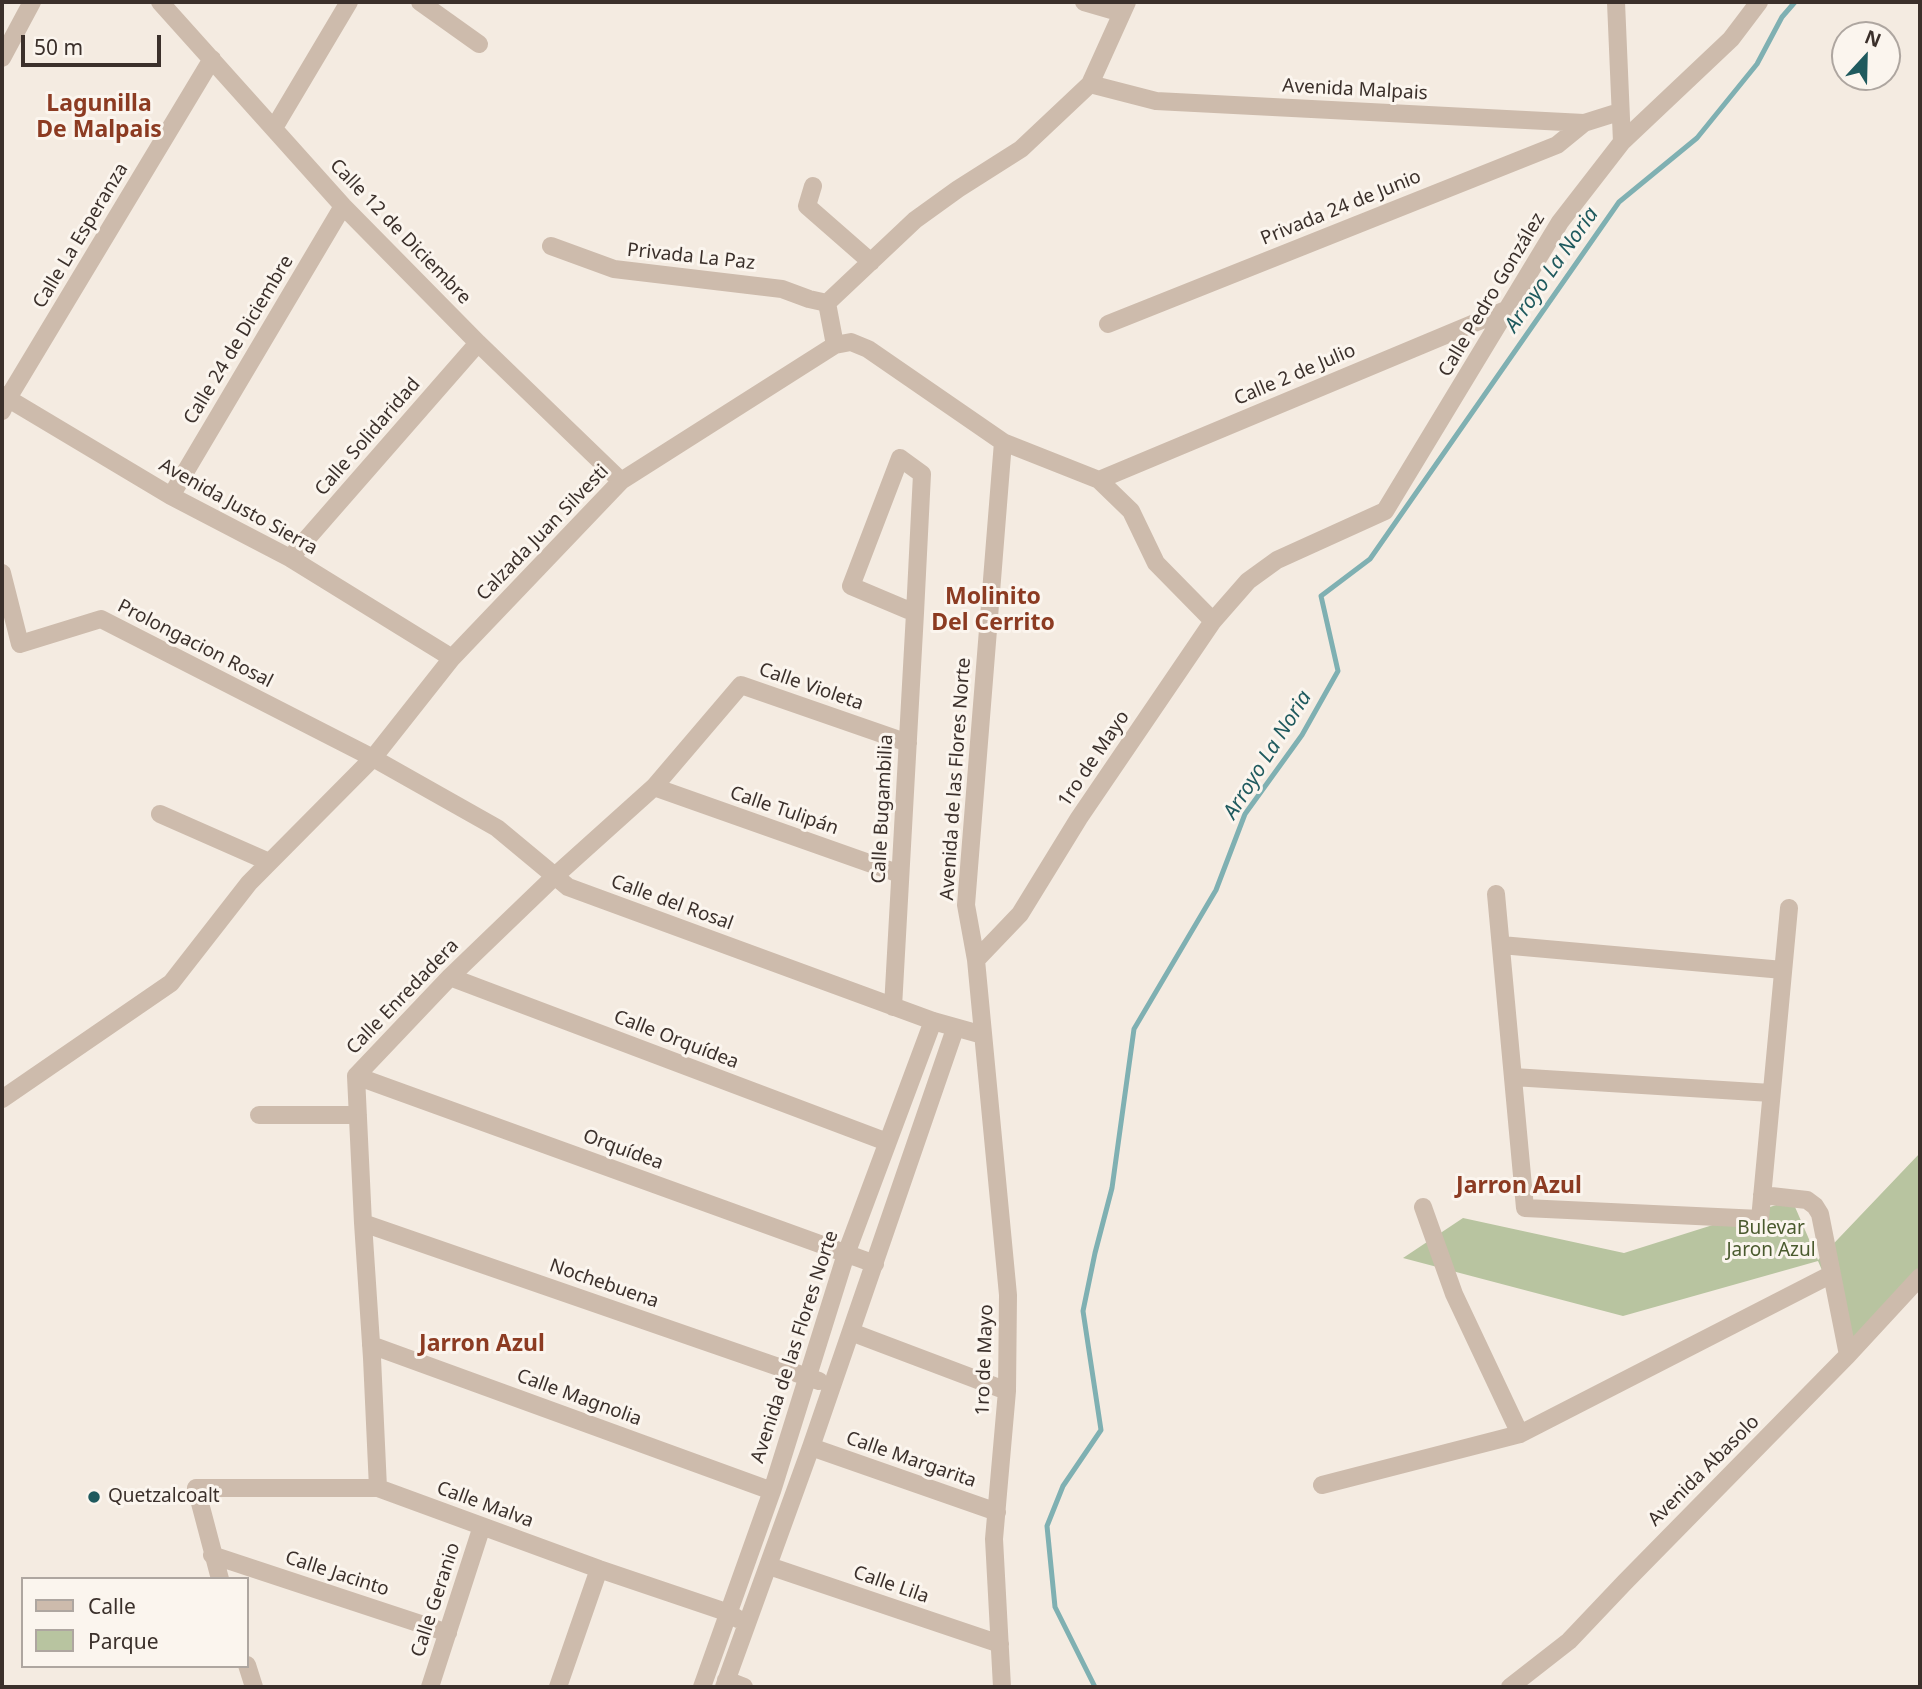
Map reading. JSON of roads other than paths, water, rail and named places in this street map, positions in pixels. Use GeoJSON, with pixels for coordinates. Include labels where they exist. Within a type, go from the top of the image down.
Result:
{"type":"FeatureCollection","features":[{"type":"Feature","properties":{"kind":"street"},"geometry":{"type":"LineString","coordinates":[[2,58],[32,2]]}},
{"type":"Feature","properties":{"kind":"street","name":"Calle 12 de Diciembre"},"geometry":{"type":"LineString","coordinates":[[160,2],[343,206],[478,343],[621,481]]}},
{"type":"Feature","properties":{"kind":"street"},"geometry":{"type":"LineString","coordinates":[[274,128],[349,2]]}},
{"type":"Feature","properties":{"kind":"street"},"geometry":{"type":"LineString","coordinates":[[420,2],[479,44]]}},
{"type":"Feature","properties":{"kind":"street"},"geometry":{"type":"LineString","coordinates":[[1084,2],[1124,7],[1090,84],[1021,149],[915,220],[827,303],[835,345],[851,342],[868,349],[1003,442],[1099,480],[1131,511],[1156,563],[1213,621]]}},
{"type":"Feature","properties":{"kind":"street"},"geometry":{"type":"LineString","coordinates":[[1616,2],[1622,142]]}},
{"type":"Feature","properties":{"kind":"street","name":"Calle Pedro González"},"geometry":{"type":"LineString","coordinates":[[1248,581],[1277,560],[1385,511],[1560,222],[1622,142],[1731,39],[1759,2]]}},
{"type":"Feature","properties":{"kind":"street","name":"Calle La Esperanza"},"geometry":{"type":"LineString","coordinates":[[4,401],[212,59]]}},
{"type":"Feature","properties":{"kind":"street","name":"Avenida Malpais"},"geometry":{"type":"LineString","coordinates":[[1090,84],[1156,101],[1584,123],[1619,112]]}},
{"type":"Feature","properties":{"kind":"street","name":"Privada 24 de Junio"},"geometry":{"type":"LineString","coordinates":[[1108,324],[1557,145],[1584,123]]}},
{"type":"Feature","properties":{"kind":"street"},"geometry":{"type":"LineString","coordinates":[[813,186],[807,206],[871,261]]}},
{"type":"Feature","properties":{"kind":"street","name":"Calle 24 de Diciembre"},"geometry":{"type":"LineString","coordinates":[[171,496],[343,206]]}},
{"type":"Feature","properties":{"kind":"street","name":"Privada La Paz"},"geometry":{"type":"LineString","coordinates":[[551,246],[614,269],[782,289],[827,303]]}},
{"type":"Feature","properties":{"kind":"street","name":"Calle 2 de Julio"},"geometry":{"type":"LineString","coordinates":[[1099,480],[1508,309]]}},
{"type":"Feature","properties":{"kind":"street","name":"Calle Solidaridad"},"geometry":{"type":"LineString","coordinates":[[290,558],[478,343]]}},
{"type":"Feature","properties":{"kind":"street","name":"Calzada Juan Silvesti"},"geometry":{"type":"LineString","coordinates":[[2,1099],[171,983],[249,883],[373,758],[452,659],[621,481],[835,345]]}},
{"type":"Feature","properties":{"kind":"street","name":"Avenida Justo Sierra"},"geometry":{"type":"LineString","coordinates":[[4,401],[171,496],[290,558],[452,659]]}},
{"type":"Feature","properties":{"kind":"street","name":"Avenida de las Flores Norte"},"geometry":{"type":"LineString","coordinates":[[983,1035],[976,960],[966,905],[1003,442]]}},
{"type":"Feature","properties":{"kind":"street","name":"Calle Bugambilia"},"geometry":{"type":"LineString","coordinates":[[893,1007],[908,743],[915,613],[922,474],[900,458],[851,586],[915,613]]}},
{"type":"Feature","properties":{"kind":"street","name":"Prolongacion Rosal"},"geometry":{"type":"LineString","coordinates":[[2,573],[20,643],[101,619],[373,758]]}},
{"type":"Feature","properties":{"kind":"street","name":"1ro de Mayo"},"geometry":{"type":"LineString","coordinates":[[976,960],[1020,914],[1079,818],[1213,621],[1248,581]]}},
{"type":"Feature","properties":{"kind":"street","name":"Calle Violeta"},"geometry":{"type":"LineString","coordinates":[[741,684],[908,743]]}},
{"type":"Feature","properties":{"kind":"street","name":"Calle Enredadera"},"geometry":{"type":"LineString","coordinates":[[379,1488],[356,1076],[450,977],[555,876],[654,787],[741,684]]}},
{"type":"Feature","properties":{"kind":"street","name":"Calle del Rosal"},"geometry":{"type":"LineString","coordinates":[[373,758],[497,828],[568,887],[893,1007],[983,1035]]}},
{"type":"Feature","properties":{"kind":"street","name":"Calle Tulipán"},"geometry":{"type":"LineString","coordinates":[[654,787],[900,874]]}},
{"type":"Feature","properties":{"kind":"street"},"geometry":{"type":"LineString","coordinates":[[160,814],[269,863]]}},
{"type":"Feature","properties":{"kind":"street"},"geometry":{"type":"LineString","coordinates":[[1496,894],[1525,1208],[1760,1219],[1789,908]]}},
{"type":"Feature","properties":{"kind":"street"},"geometry":{"type":"LineString","coordinates":[[1501,945],[1783,970]]}},
{"type":"Feature","properties":{"kind":"street","name":"Calle Orquídea"},"geometry":{"type":"LineString","coordinates":[[450,977],[887,1142]]}},
{"type":"Feature","properties":{"kind":"street","name":"Avenida de las Flores Norte"},"geometry":{"type":"LineString","coordinates":[[702,1687],[772,1491],[846,1254],[933,1021]]}},
{"type":"Feature","properties":{"kind":"street"},"geometry":{"type":"LineString","coordinates":[[744,1687],[725,1684],[811,1447],[955,1028]]}},
{"type":"Feature","properties":{"kind":"street","name":"1ro de Mayo"},"geometry":{"type":"LineString","coordinates":[[983,1035],[1008,1295],[1007,1391],[994,1539],[1002,1687]]}},
{"type":"Feature","properties":{"kind":"street","name":"Orquídea"},"geometry":{"type":"LineString","coordinates":[[356,1076],[875,1264]]}},
{"type":"Feature","properties":{"kind":"street"},"geometry":{"type":"LineString","coordinates":[[1513,1077],[1771,1093]]}},
{"type":"Feature","properties":{"kind":"street"},"geometry":{"type":"LineString","coordinates":[[259,1115],[358,1115]]}},
{"type":"Feature","properties":{"kind":"street"},"geometry":{"type":"LineString","coordinates":[[1762,1195],[1807,1200],[1820,1214],[1848,1355]]}},
{"type":"Feature","properties":{"kind":"street"},"geometry":{"type":"LineString","coordinates":[[1423,1207],[1454,1294],[1520,1434]]}},
{"type":"Feature","properties":{"kind":"street","name":"Nochebuena"},"geometry":{"type":"LineString","coordinates":[[363,1223],[832,1387]]}},
{"type":"Feature","properties":{"kind":"street"},"geometry":{"type":"LineString","coordinates":[[1322,1485],[1520,1434],[1832,1274]]}},
{"type":"Feature","properties":{"kind":"street","name":"Avenida Abasolo"},"geometry":{"type":"LineString","coordinates":[[1510,1687],[1569,1641],[1848,1355],[1920,1277]]}},
{"type":"Feature","properties":{"kind":"street"},"geometry":{"type":"LineString","coordinates":[[851,1332],[1007,1391]]}},
{"type":"Feature","properties":{"kind":"street","name":"Calle Magnolia"},"geometry":{"type":"LineString","coordinates":[[371,1345],[772,1491]]}},
{"type":"Feature","properties":{"kind":"street","name":"Calle Margarita"},"geometry":{"type":"LineString","coordinates":[[811,1447],[997,1512]]}},
{"type":"Feature","properties":{"kind":"street","name":"Calle Malva"},"geometry":{"type":"LineString","coordinates":[[212,1555],[196,1489],[379,1488],[599,1569],[729,1613],[747,1624]]}},
{"type":"Feature","properties":{"kind":"street","name":"Calle Geranio"},"geometry":{"type":"LineString","coordinates":[[430,1687],[482,1526]]}},
{"type":"Feature","properties":{"kind":"street"},"geometry":{"type":"LineString","coordinates":[[212,1555],[219,1577]]}},
{"type":"Feature","properties":{"kind":"street","name":"Calle Jacinto"},"geometry":{"type":"LineString","coordinates":[[212,1555],[448,1633]]}},
{"type":"Feature","properties":{"kind":"street","name":"Calle Lila"},"geometry":{"type":"LineString","coordinates":[[769,1566],[1000,1644]]}},
{"type":"Feature","properties":{"kind":"street"},"geometry":{"type":"LineString","coordinates":[[558,1687],[599,1569]]}},
{"type":"Feature","properties":{"kind":"street"},"geometry":{"type":"LineString","coordinates":[[248,1668],[254,1687]]}},
{"type":"Feature","properties":{"kind":"waterway","name":"Arroyo La Noria"},"geometry":{"type":"LineString","coordinates":[[1095,1687],[1055,1607],[1047,1526],[1063,1486],[1101,1430],[1083,1311],[1112,1188],[1134,1029],[1216,890],[1245,814],[1302,735],[1338,671],[1321,596],[1370,559],[1619,202],[1697,138],[1757,64],[1782,17],[1795,2]]}},
{"type":"Feature","properties":{"kind":"place","name":"Quetzalcoalt"},"geometry":{"type":"Point","coordinates":[94,1497]}},
{"type":"Feature","properties":{"kind":"district","name":"Lagunilla De Malpais"},"geometry":{"type":"Point","coordinates":[99,117]}},
{"type":"Feature","properties":{"kind":"district","name":"Molinito Del Cerrito"},"geometry":{"type":"Point","coordinates":[993,610]}},
{"type":"Feature","properties":{"kind":"district","name":"Jarron Azul"},"geometry":{"type":"Point","coordinates":[1519,1186]}},
{"type":"Feature","properties":{"kind":"district","name":"Jarron Azul"},"geometry":{"type":"Point","coordinates":[482,1344]}},
{"type":"Feature","properties":{"kind":"park label","name":"Bulevar Jaron Azul"},"geometry":{"type":"Point","coordinates":[1771,1240]}}]}
